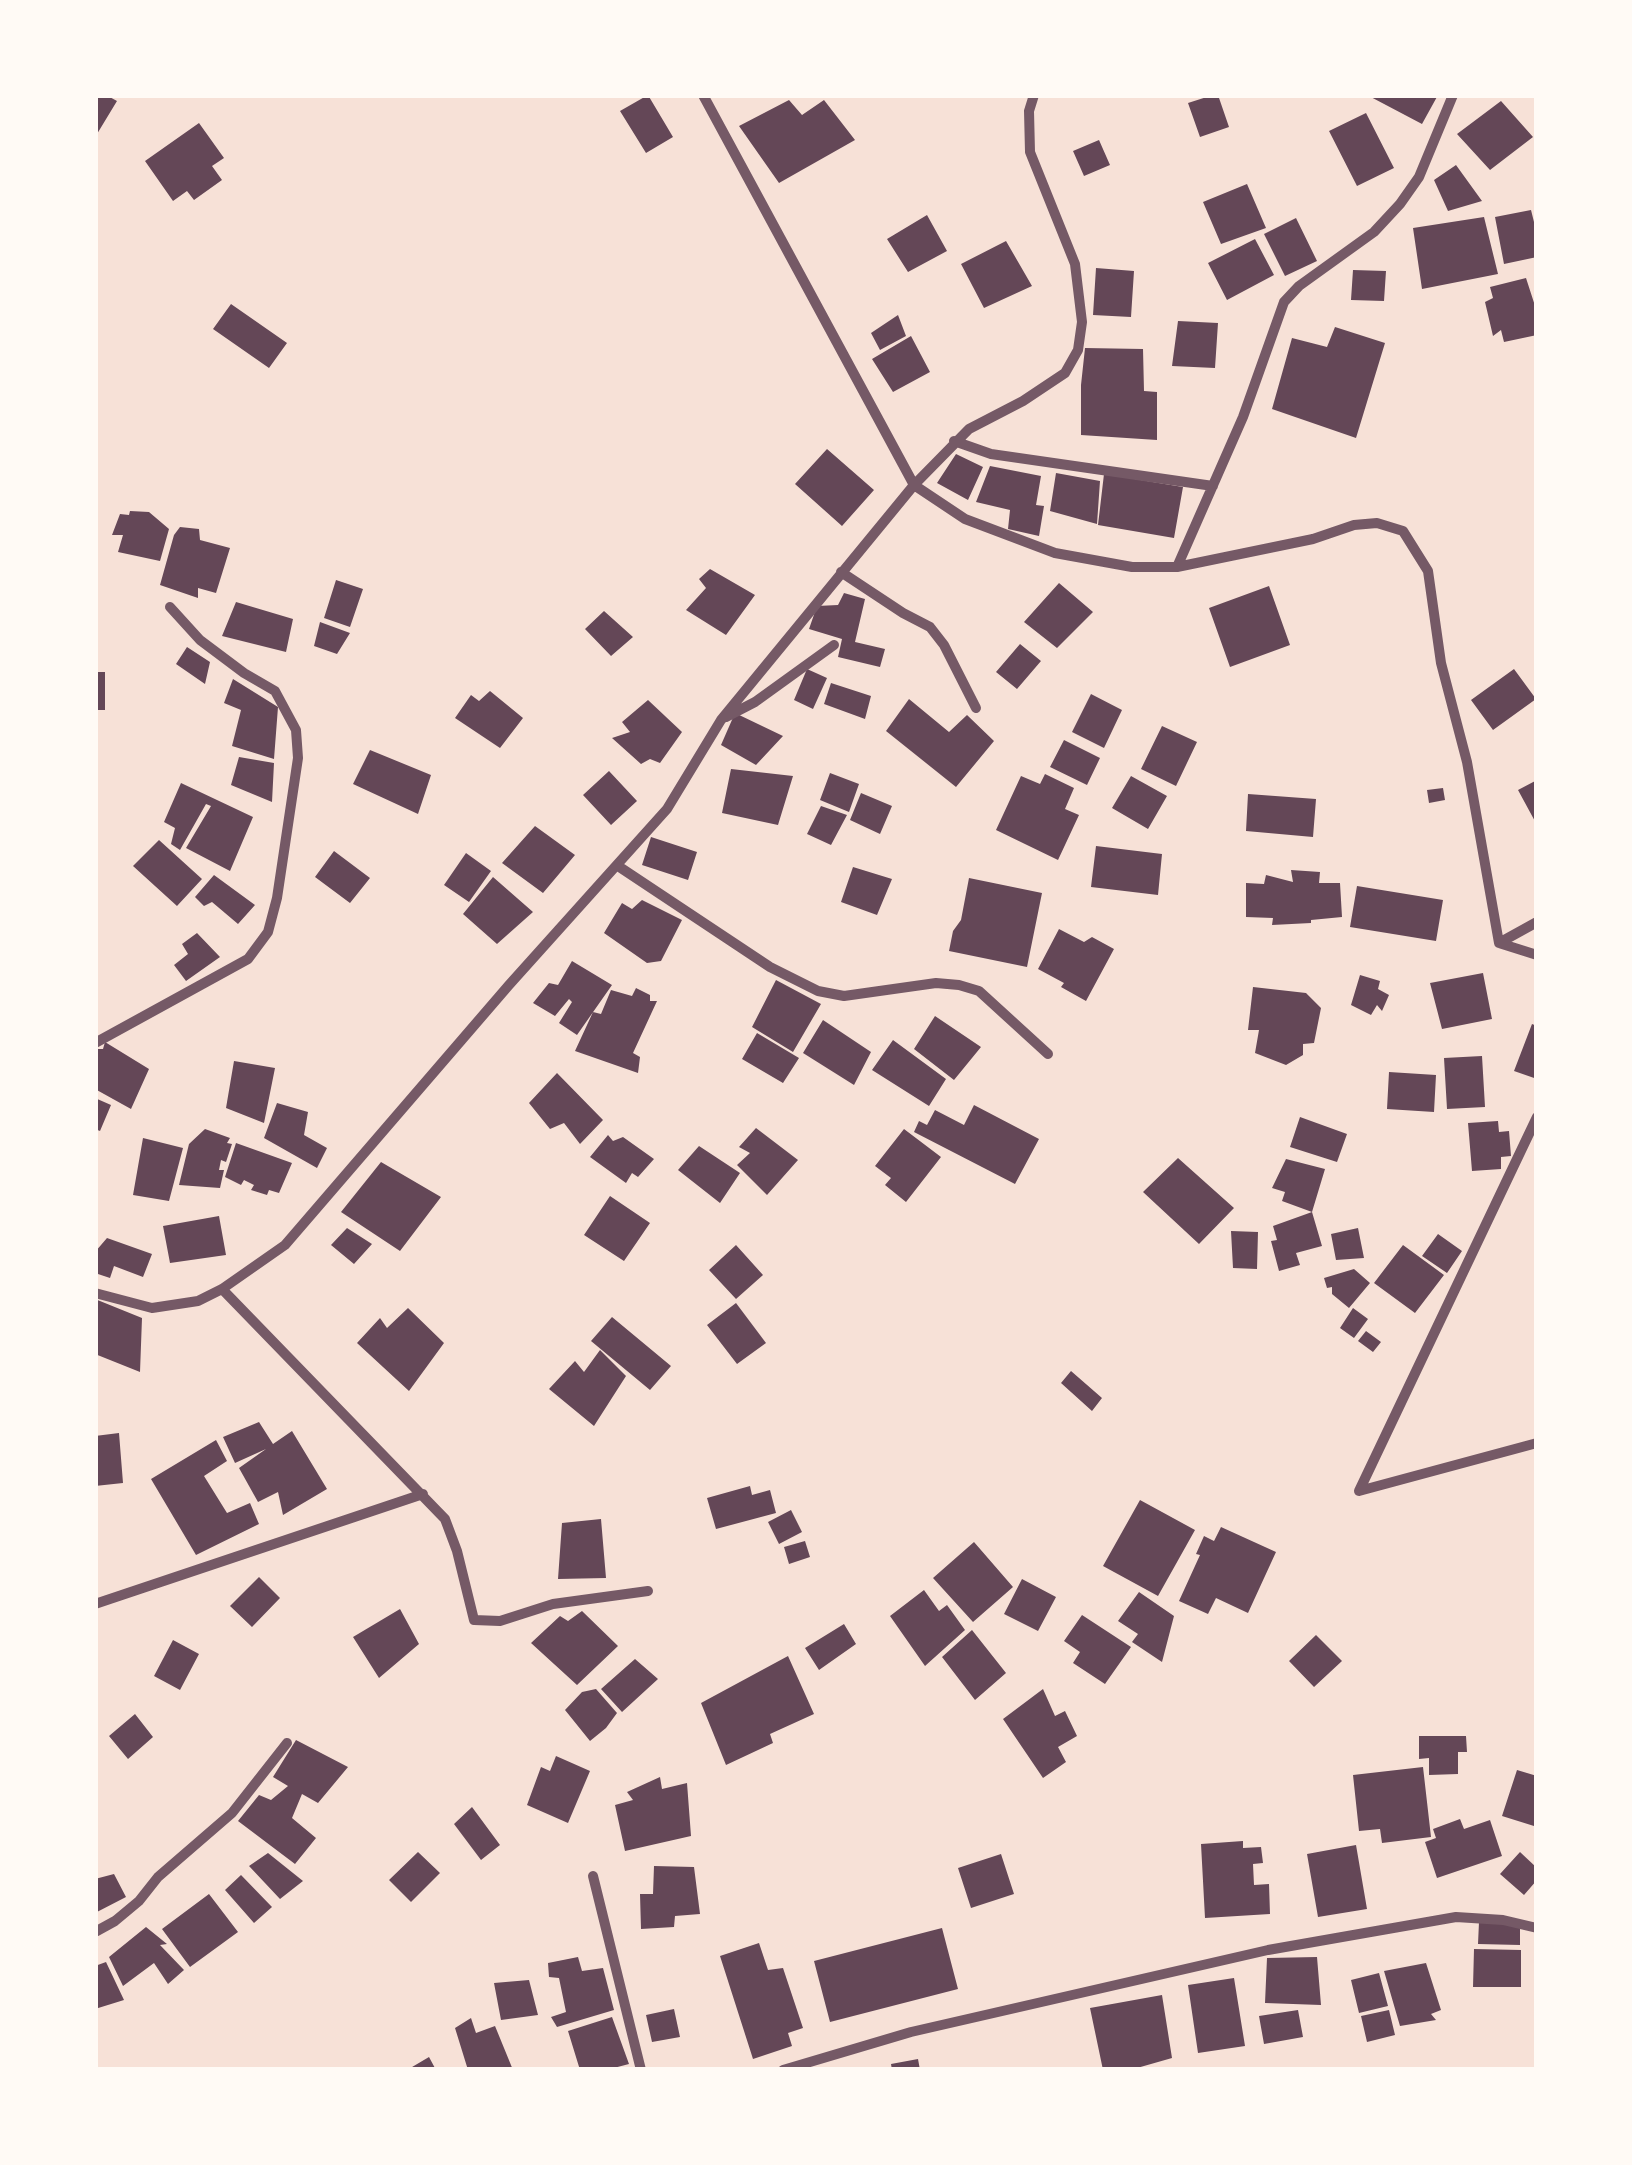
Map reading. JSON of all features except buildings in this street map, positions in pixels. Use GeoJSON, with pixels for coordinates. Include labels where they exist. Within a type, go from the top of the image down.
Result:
{"type":"FeatureCollection","features":[{"type":"Feature","properties":{"kind":"street"},"geometry":{"type":"LineString","coordinates":[[703,95],[914,485],[965,518],[1055,553],[1132,567],[1177,567],[1313,538],[1354,525],[1377,523],[1403,532],[1428,571],[1441,663],[1467,762],[1498,943]]}},
{"type":"Feature","properties":{"kind":"street"},"geometry":{"type":"LineString","coordinates":[[95,1293],[152,1308],[198,1300],[222,1289],[284,1246],[509,984],[667,809],[720,720],[914,485],[954,442],[1065,373],[1078,350],[1082,322],[1075,264],[1030,152],[1028,111],[1034,95]]}},
{"type":"Feature","properties":{"kind":"street"},"geometry":{"type":"LineString","coordinates":[[1177,567],[1243,417],[1284,302],[1299,286],[1374,232],[1400,204],[1419,177],[1454,95]]}},
{"type":"Feature","properties":{"kind":"street"},"geometry":{"type":"LineString","coordinates":[[954,442],[991,454],[1213,486]]}},
{"type":"Feature","properties":{"kind":"street"},"geometry":{"type":"LineString","coordinates":[[842,572],[903,613],[930,626],[976,708]]}},
{"type":"Feature","properties":{"kind":"street"},"geometry":{"type":"LineString","coordinates":[[95,1044],[248,959],[268,932],[276,898],[298,758],[296,730],[275,691],[200,640],[170,607]]}},
{"type":"Feature","properties":{"kind":"street"},"geometry":{"type":"LineString","coordinates":[[720,720],[756,702],[834,645]]}},
{"type":"Feature","properties":{"kind":"street"},"geometry":{"type":"LineString","coordinates":[[618,866],[770,967],[818,991],[844,996],[915,985],[959,985],[979,991],[1048,1054]]}},
{"type":"Feature","properties":{"kind":"street"},"geometry":{"type":"LineString","coordinates":[[1498,943],[1537,922]]}},
{"type":"Feature","properties":{"kind":"street"},"geometry":{"type":"LineString","coordinates":[[1498,943],[1537,955]]}},
{"type":"Feature","properties":{"kind":"street"},"geometry":{"type":"LineString","coordinates":[[1537,1117],[1359,1490],[1537,1443]]}},
{"type":"Feature","properties":{"kind":"street"},"geometry":{"type":"LineString","coordinates":[[222,1289],[445,1519],[474,1620],[500,1621],[553,1604],[648,1592]]}},
{"type":"Feature","properties":{"kind":"street"},"geometry":{"type":"LineString","coordinates":[[95,1604],[424,1494]]}},
{"type":"Feature","properties":{"kind":"street"},"geometry":{"type":"LineString","coordinates":[[95,1932],[116,1921],[232,1813],[287,1743]]}},
{"type":"Feature","properties":{"kind":"street"},"geometry":{"type":"LineString","coordinates":[[593,1876],[640,2070]]}},
{"type":"Feature","properties":{"kind":"street"},"geometry":{"type":"LineString","coordinates":[[783,2070],[912,2032],[1268,1950],[1456,1918],[1503,1920],[1537,1928]]}}]}
